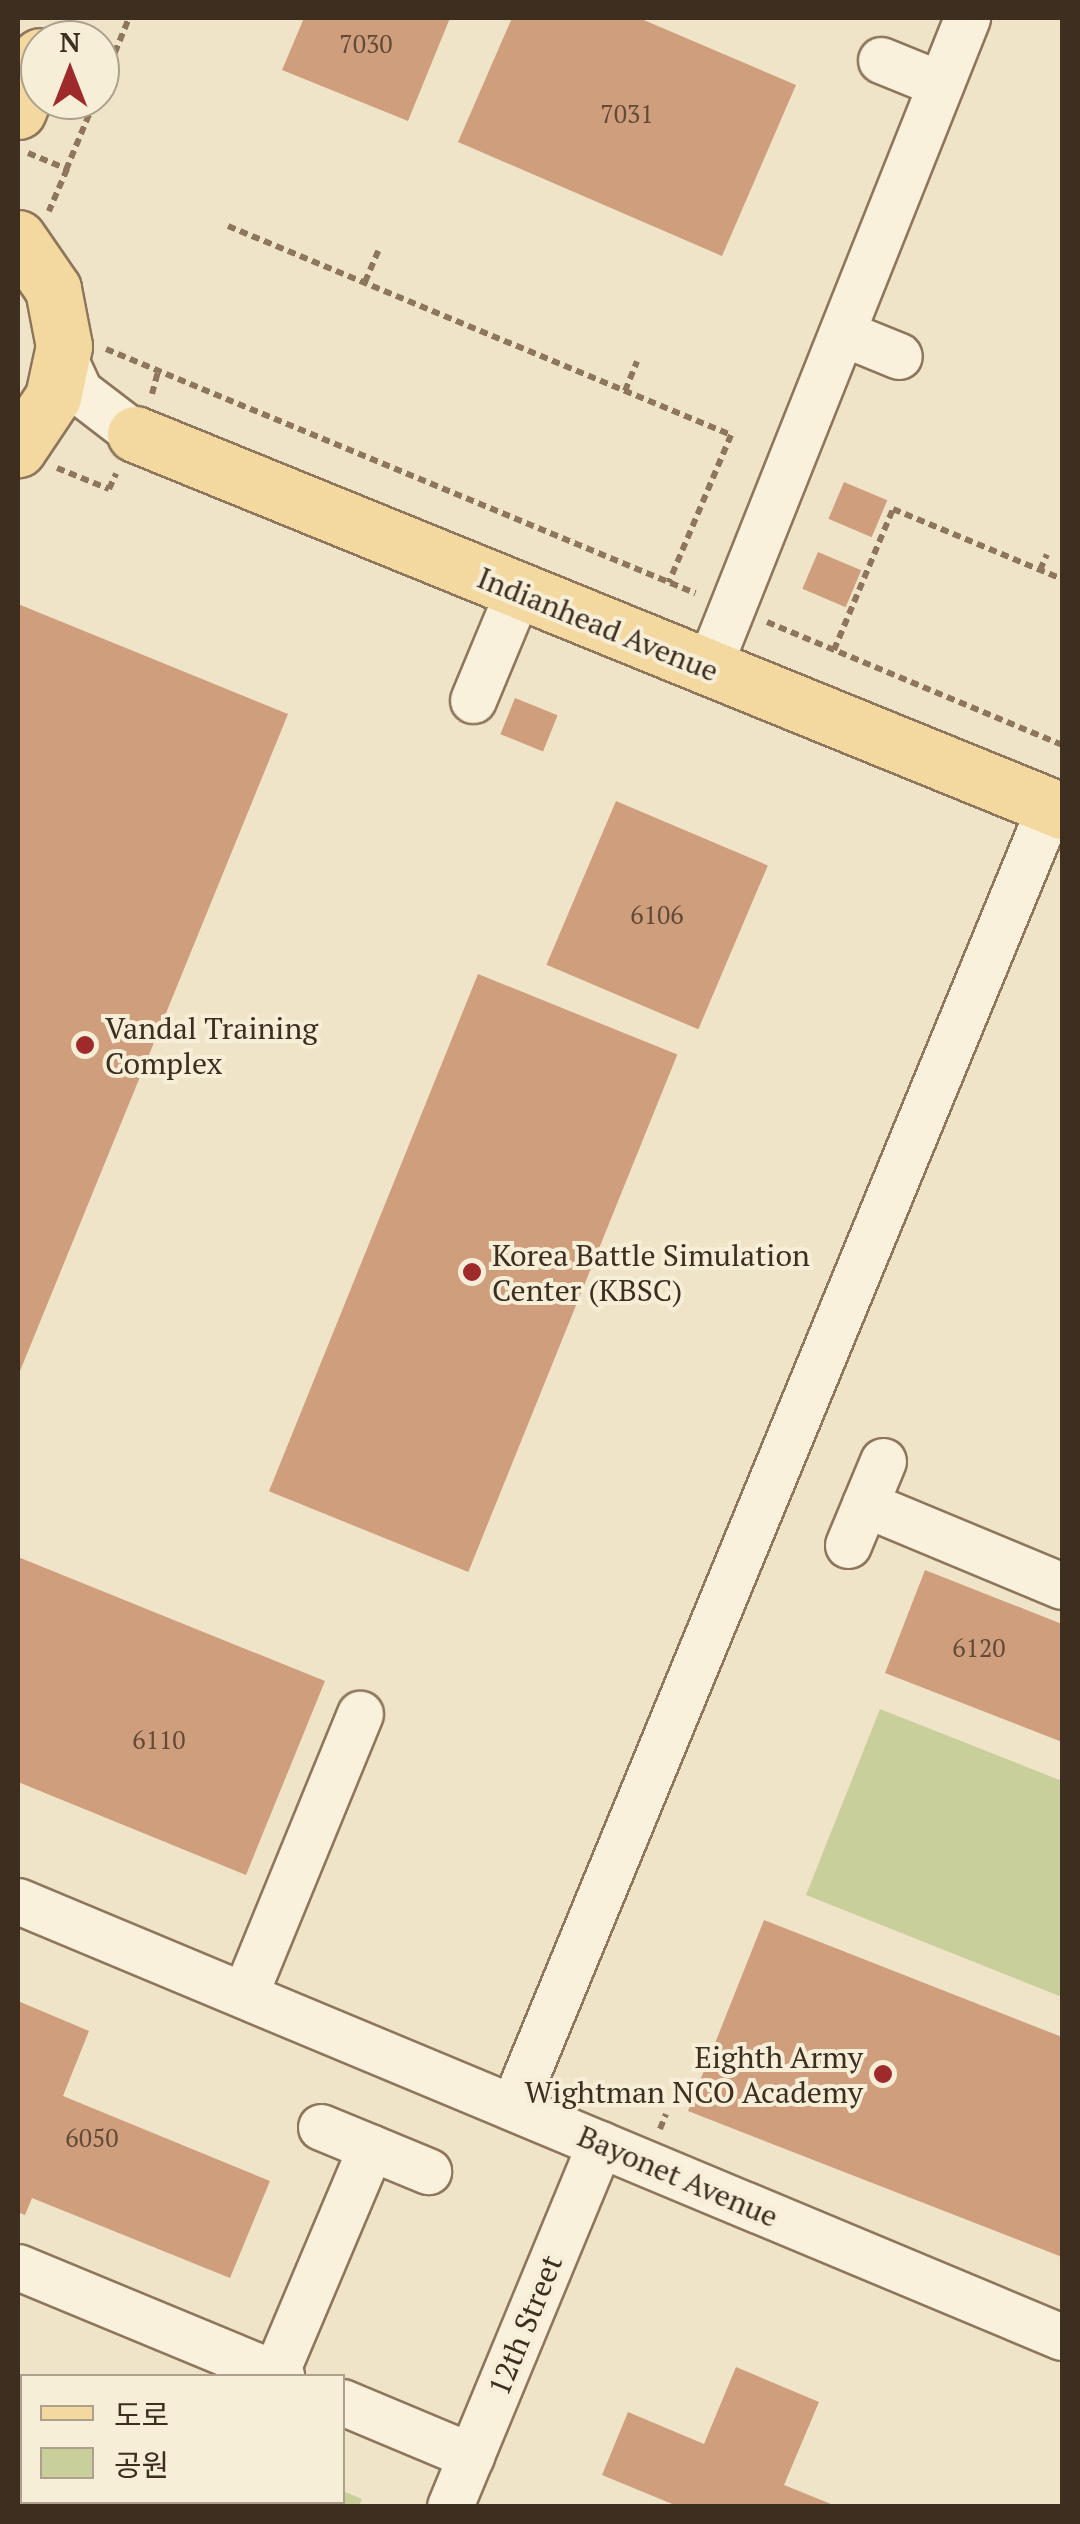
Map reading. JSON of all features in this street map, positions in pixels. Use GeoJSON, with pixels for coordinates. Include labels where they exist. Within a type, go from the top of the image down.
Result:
{"type":"FeatureCollection","features":[{"type":"Feature","properties":{"kind":"main road"},"geometry":{"type":"LineString","coordinates":[[25,441],[53,397],[76,349],[31,230]]}},
{"type":"Feature","properties":{"kind":"main road","name":"Indianhead Avenue"},"geometry":{"type":"LineString","coordinates":[[135,434],[1056,809]]}},
{"type":"Feature","properties":{"kind":"street"},"geometry":{"type":"LineString","coordinates":[[708,668],[845,334],[967,18]]}},
{"type":"Feature","properties":{"kind":"street"},"geometry":{"type":"LineString","coordinates":[[880,60],[940,84]]}},
{"type":"Feature","properties":{"kind":"street"},"geometry":{"type":"LineString","coordinates":[[845,334],[900,356]]}},
{"type":"Feature","properties":{"kind":"street"},"geometry":{"type":"LineString","coordinates":[[76,349],[79,391],[135,434]]}},
{"type":"Feature","properties":{"kind":"street"},"geometry":{"type":"LineString","coordinates":[[25,441],[90,421],[135,434]]}},
{"type":"Feature","properties":{"kind":"street"},"geometry":{"type":"LineString","coordinates":[[474,700],[518,592]]}},
{"type":"Feature","properties":{"kind":"street"},"geometry":{"type":"LineString","coordinates":[[513,2108],[1056,809]]}},
{"type":"Feature","properties":{"kind":"street"},"geometry":{"type":"LineString","coordinates":[[882,1461],[856,1524],[1062,1586]]}},
{"type":"Feature","properties":{"kind":"street"},"geometry":{"type":"LineString","coordinates":[[245,1994],[360,1714]]}},
{"type":"Feature","properties":{"kind":"street","name":"Bayonet Avenue"},"geometry":{"type":"LineString","coordinates":[[18,1901],[1062,2336]]}},
{"type":"Feature","properties":{"kind":"street"},"geometry":{"type":"LineString","coordinates":[[321,2127],[428,2172]]}},
{"type":"Feature","properties":{"kind":"street","name":"12th Street"},"geometry":{"type":"LineString","coordinates":[[450,2506],[600,2144]]}},
{"type":"Feature","properties":{"kind":"street"},"geometry":{"type":"LineString","coordinates":[[278,2374],[371,2147]]}},
{"type":"Feature","properties":{"kind":"street"},"geometry":{"type":"LineString","coordinates":[[18,2267],[276,2374]]}},
{"type":"Feature","properties":{"kind":"street"},"geometry":{"type":"LineString","coordinates":[[345,2403],[472,2456]]}},
{"type":"Feature","properties":{"kind":"path"},"geometry":{"type":"LineString","coordinates":[[120,41],[130,18]]}},
{"type":"Feature","properties":{"kind":"path"},"geometry":{"type":"LineString","coordinates":[[18,149],[67,169],[31,230]]}},
{"type":"Feature","properties":{"kind":"path"},"geometry":{"type":"LineString","coordinates":[[228,226],[731,436],[669,582]]}},
{"type":"Feature","properties":{"kind":"path"},"geometry":{"type":"LineString","coordinates":[[365,282],[378,252]]}},
{"type":"Feature","properties":{"kind":"path"},"geometry":{"type":"LineString","coordinates":[[76,349],[669,582],[1062,744]]}},
{"type":"Feature","properties":{"kind":"path"},"geometry":{"type":"LineString","coordinates":[[624,391],[637,362]]}},
{"type":"Feature","properties":{"kind":"path"},"geometry":{"type":"LineString","coordinates":[[834,650],[893,509],[1062,579]]}},
{"type":"Feature","properties":{"kind":"path"},"geometry":{"type":"LineString","coordinates":[[1040,570],[1047,554]]}},
{"type":"Feature","properties":{"kind":"green space"},"geometry":{"type":"Polygon","coordinates":[[[880,1709],[1062,1781],[1062,1997],[806,1895],[880,1709]]]}},
{"type":"Feature","properties":{"kind":"green space"},"geometry":{"type":"Polygon","coordinates":[[[345,2492],[362,2499],[359,2506],[180,2506],[345,2504],[345,2492]]]}},
{"type":"Feature","properties":{"kind":"building"},"geometry":{"type":"Polygon","coordinates":[[[304,18],[450,18],[408,121],[282,70],[304,18]]]}},
{"type":"Feature","properties":{"kind":"building"},"geometry":{"type":"Polygon","coordinates":[[[512,18],[639,18],[796,85],[722,256],[458,142],[512,18]]]}},
{"type":"Feature","properties":{"kind":"building"},"geometry":{"type":"Polygon","coordinates":[[[844,482],[887,500],[872,537],[828,519],[844,482]]]}},
{"type":"Feature","properties":{"kind":"building"},"geometry":{"type":"Polygon","coordinates":[[[818,552],[861,570],[846,607],[802,589],[818,552]]]}},
{"type":"Feature","properties":{"kind":"building","name":"Vandal Training Complex"},"geometry":{"type":"Polygon","coordinates":[[[18,604],[288,714],[18,1376],[18,604]]]}},
{"type":"Feature","properties":{"kind":"building"},"geometry":{"type":"Polygon","coordinates":[[[515,698],[558,715],[543,751],[500,734],[515,698]]]}},
{"type":"Feature","properties":{"kind":"building"},"geometry":{"type":"Polygon","coordinates":[[[616,801],[768,865],[698,1029],[546,965],[616,801]]]}},
{"type":"Feature","properties":{"kind":"building","name":"Korea Battle Simulation Center (KBSC)"},"geometry":{"type":"Polygon","coordinates":[[[478,974],[677,1055],[468,1572],[269,1491],[478,974]]]}},
{"type":"Feature","properties":{"kind":"building"},"geometry":{"type":"Polygon","coordinates":[[[18,1557],[325,1681],[246,1875],[18,1782],[18,1557]]]}},
{"type":"Feature","properties":{"kind":"building"},"geometry":{"type":"Polygon","coordinates":[[[925,1570],[1062,1624],[1062,1742],[885,1673],[925,1570]]]}},
{"type":"Feature","properties":{"kind":"building","name":"Eighth Army Wightman NCO Academy"},"geometry":{"type":"Polygon","coordinates":[[[764,1920],[1062,2037],[1062,2257],[688,2111],[764,1920]]]}},
{"type":"Feature","properties":{"kind":"building"},"geometry":{"type":"Polygon","coordinates":[[[18,2001],[89,2031],[63,2096],[270,2181],[230,2278],[32,2198],[25,2215],[18,2212],[18,2001]]]}},
{"type":"Feature","properties":{"kind":"building"},"geometry":{"type":"Polygon","coordinates":[[[736,2367],[819,2402],[784,2485],[836,2506],[677,2506],[602,2475],[628,2412],[704,2444],[736,2367]]]}},
{"type":"Feature","properties":{"kind":"place","name":"Vandal Training Complex"},"geometry":{"type":"Point","coordinates":[85,1045]}},
{"type":"Feature","properties":{"kind":"place","name":"Korea Battle Simulation Center (KBSC)"},"geometry":{"type":"Point","coordinates":[472,1272]}},
{"type":"Feature","properties":{"kind":"place","name":"Eighth Army Wightman NCO Academy"},"geometry":{"type":"Point","coordinates":[883,2074]}}]}
